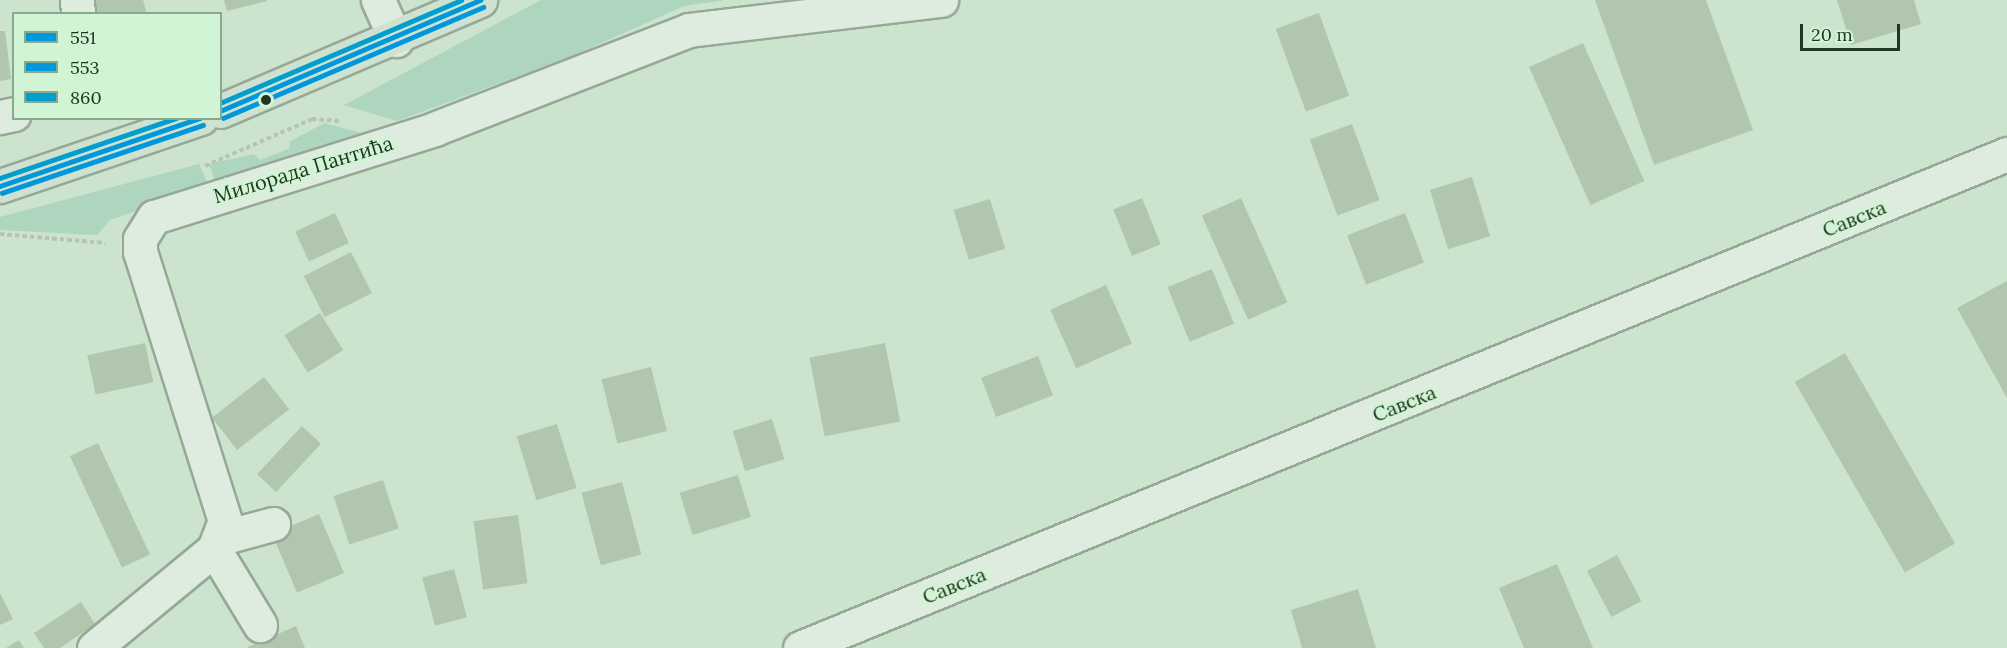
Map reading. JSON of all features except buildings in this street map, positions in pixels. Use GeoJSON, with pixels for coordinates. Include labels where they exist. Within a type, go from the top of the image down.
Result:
{"type":"FeatureCollection","features":[{"type":"Feature","properties":{"kind":"main road"},"geometry":{"type":"LineString","coordinates":[[222,110],[396,40],[480,0]]}},
{"type":"Feature","properties":{"kind":"main road"},"geometry":{"type":"LineString","coordinates":[[5,183],[195,120]]}},
{"type":"Feature","properties":{"kind":"street"},"geometry":{"type":"LineString","coordinates":[[378,0],[396,40]]}},
{"type":"Feature","properties":{"kind":"street","name":"Милорада Пантића"},"geometry":{"type":"LineString","coordinates":[[139,248],[154,217],[175,207],[434,129],[689,30],[941,0]]}},
{"type":"Feature","properties":{"kind":"street","name":"Савска"},"geometry":{"type":"LineString","coordinates":[[800,648],[2007,154]]}},
{"type":"Feature","properties":{"kind":"street"},"geometry":{"type":"LineString","coordinates":[[139,248],[220,500],[225,521],[218,544],[260,625]]}},
{"type":"Feature","properties":{"kind":"street"},"geometry":{"type":"LineString","coordinates":[[94,648],[218,544],[273,524]]}},
{"type":"Feature","properties":{"kind":"path"},"geometry":{"type":"LineString","coordinates":[[0,234],[139,248]]}},
{"type":"Feature","properties":{"kind":"green space"},"geometry":{"type":"Polygon","coordinates":[[[541,0],[725,0],[684,6],[568,58],[397,121],[344,105],[541,0]]]}},
{"type":"Feature","properties":{"kind":"green space"},"geometry":{"type":"Polygon","coordinates":[[[324,123],[369,135],[217,187],[209,164],[254,154],[260,160],[290,148],[289,142],[324,123]]]}},
{"type":"Feature","properties":{"kind":"green space"},"geometry":{"type":"Polygon","coordinates":[[[199,164],[209,186],[110,220],[97,235],[0,230],[0,217],[199,164]]]}},
{"type":"Feature","properties":{"kind":"transit line","name":"860"},"geometry":{"type":"LineString","coordinates":[[222,102],[461,0]]}},
{"type":"Feature","properties":{"kind":"transit line","name":"551"},"geometry":{"type":"LineString","coordinates":[[222,110],[480,0]]}},
{"type":"Feature","properties":{"kind":"transit line","name":"553"},"geometry":{"type":"LineString","coordinates":[[223,118],[483,7]]}},
{"type":"Feature","properties":{"kind":"transit line","name":"860"},"geometry":{"type":"LineString","coordinates":[[0,178],[170,120]]}},
{"type":"Feature","properties":{"kind":"transit line","name":"551"},"geometry":{"type":"LineString","coordinates":[[0,186],[194,120]]}},
{"type":"Feature","properties":{"kind":"transit line","name":"553"},"geometry":{"type":"LineString","coordinates":[[2,193],[203,125]]}}]}
